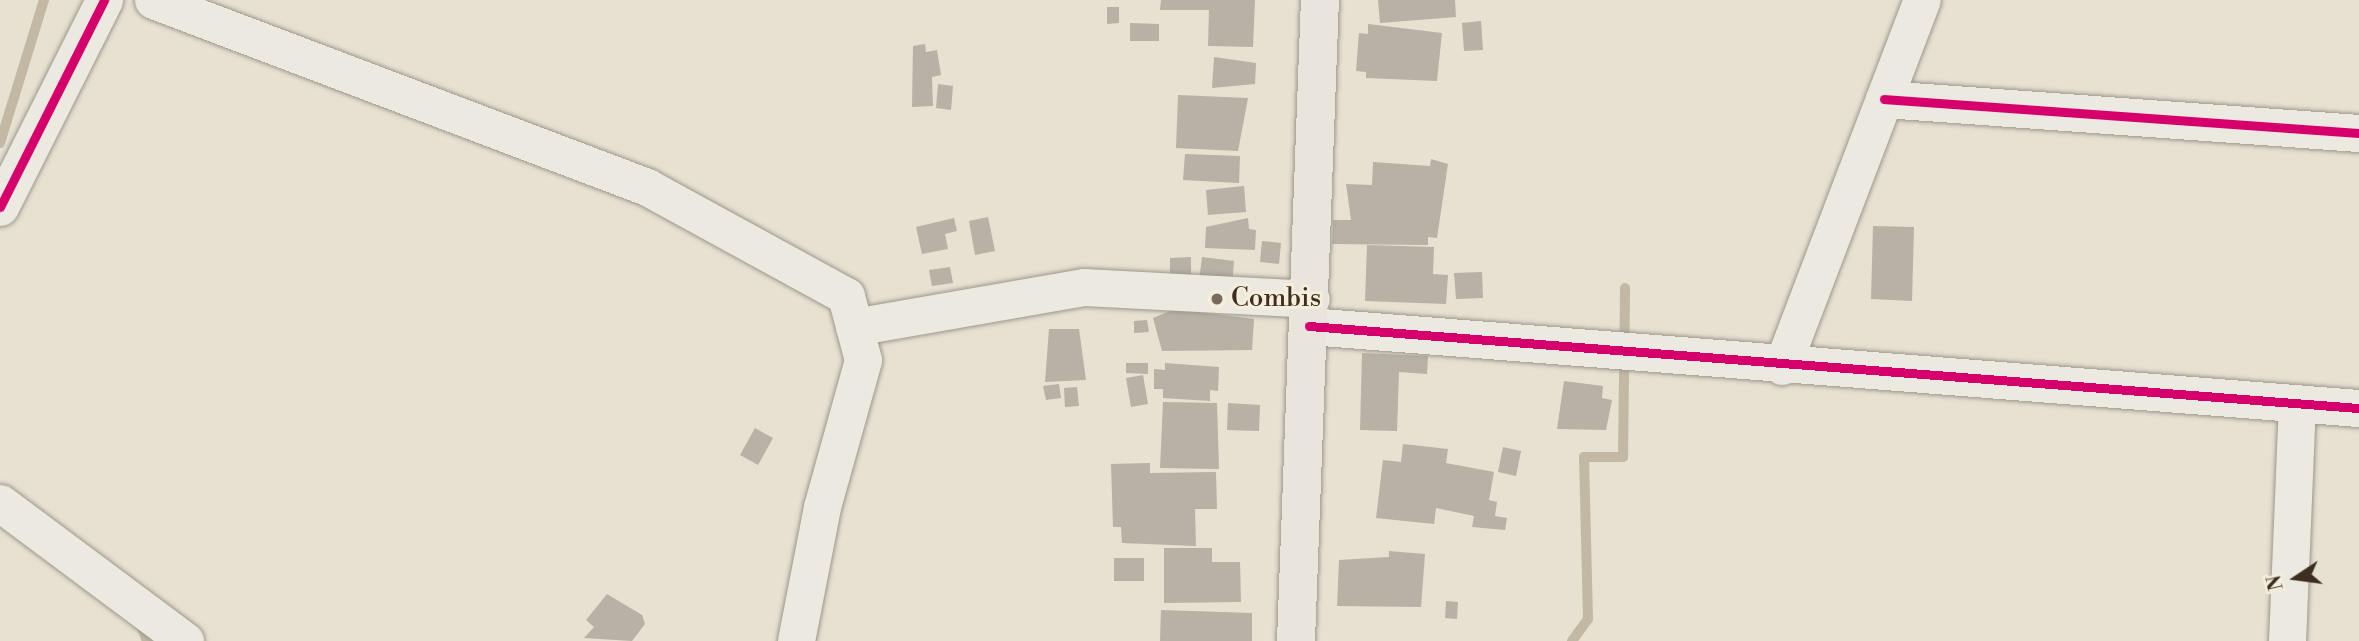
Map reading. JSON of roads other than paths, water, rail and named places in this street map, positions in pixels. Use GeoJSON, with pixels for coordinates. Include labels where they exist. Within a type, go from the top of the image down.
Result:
{"type":"FeatureCollection","features":[{"type":"Feature","properties":{"kind":"main road"},"geometry":{"type":"LineString","coordinates":[[1296,641],[1320,0]]}},
{"type":"Feature","properties":{"kind":"street"},"geometry":{"type":"LineString","coordinates":[[0,207],[104,0]]}},
{"type":"Feature","properties":{"kind":"street"},"geometry":{"type":"LineString","coordinates":[[153,0],[647,187],[846,296],[863,360],[822,507],[796,641]]}},
{"type":"Feature","properties":{"kind":"street"},"geometry":{"type":"LineString","coordinates":[[1782,366],[1922,0]]}},
{"type":"Feature","properties":{"kind":"street"},"geometry":{"type":"LineString","coordinates":[[1884,99],[2359,133]]}},
{"type":"Feature","properties":{"kind":"street"},"geometry":{"type":"LineString","coordinates":[[854,327],[1084,287],[1623,351],[1782,366],[2359,408]]}},
{"type":"Feature","properties":{"kind":"street"},"geometry":{"type":"LineString","coordinates":[[2287,641],[2297,403]]}},
{"type":"Feature","properties":{"kind":"street"},"geometry":{"type":"LineString","coordinates":[[0,503],[185,641]]}},
{"type":"Feature","properties":{"kind":"waterway"},"geometry":{"type":"LineString","coordinates":[[0,143],[44,0]]}},
{"type":"Feature","properties":{"kind":"waterway"},"geometry":{"type":"LineString","coordinates":[[1572,641],[1588,619],[1584,457],[1623,457],[1625,288]]}},
{"type":"Feature","properties":{"kind":"waterway"},"geometry":{"type":"LineString","coordinates":[[140,622],[147,641]]}},
{"type":"Feature","properties":{"kind":"place","name":"Combis"},"geometry":{"type":"Point","coordinates":[1217,299]}}]}
